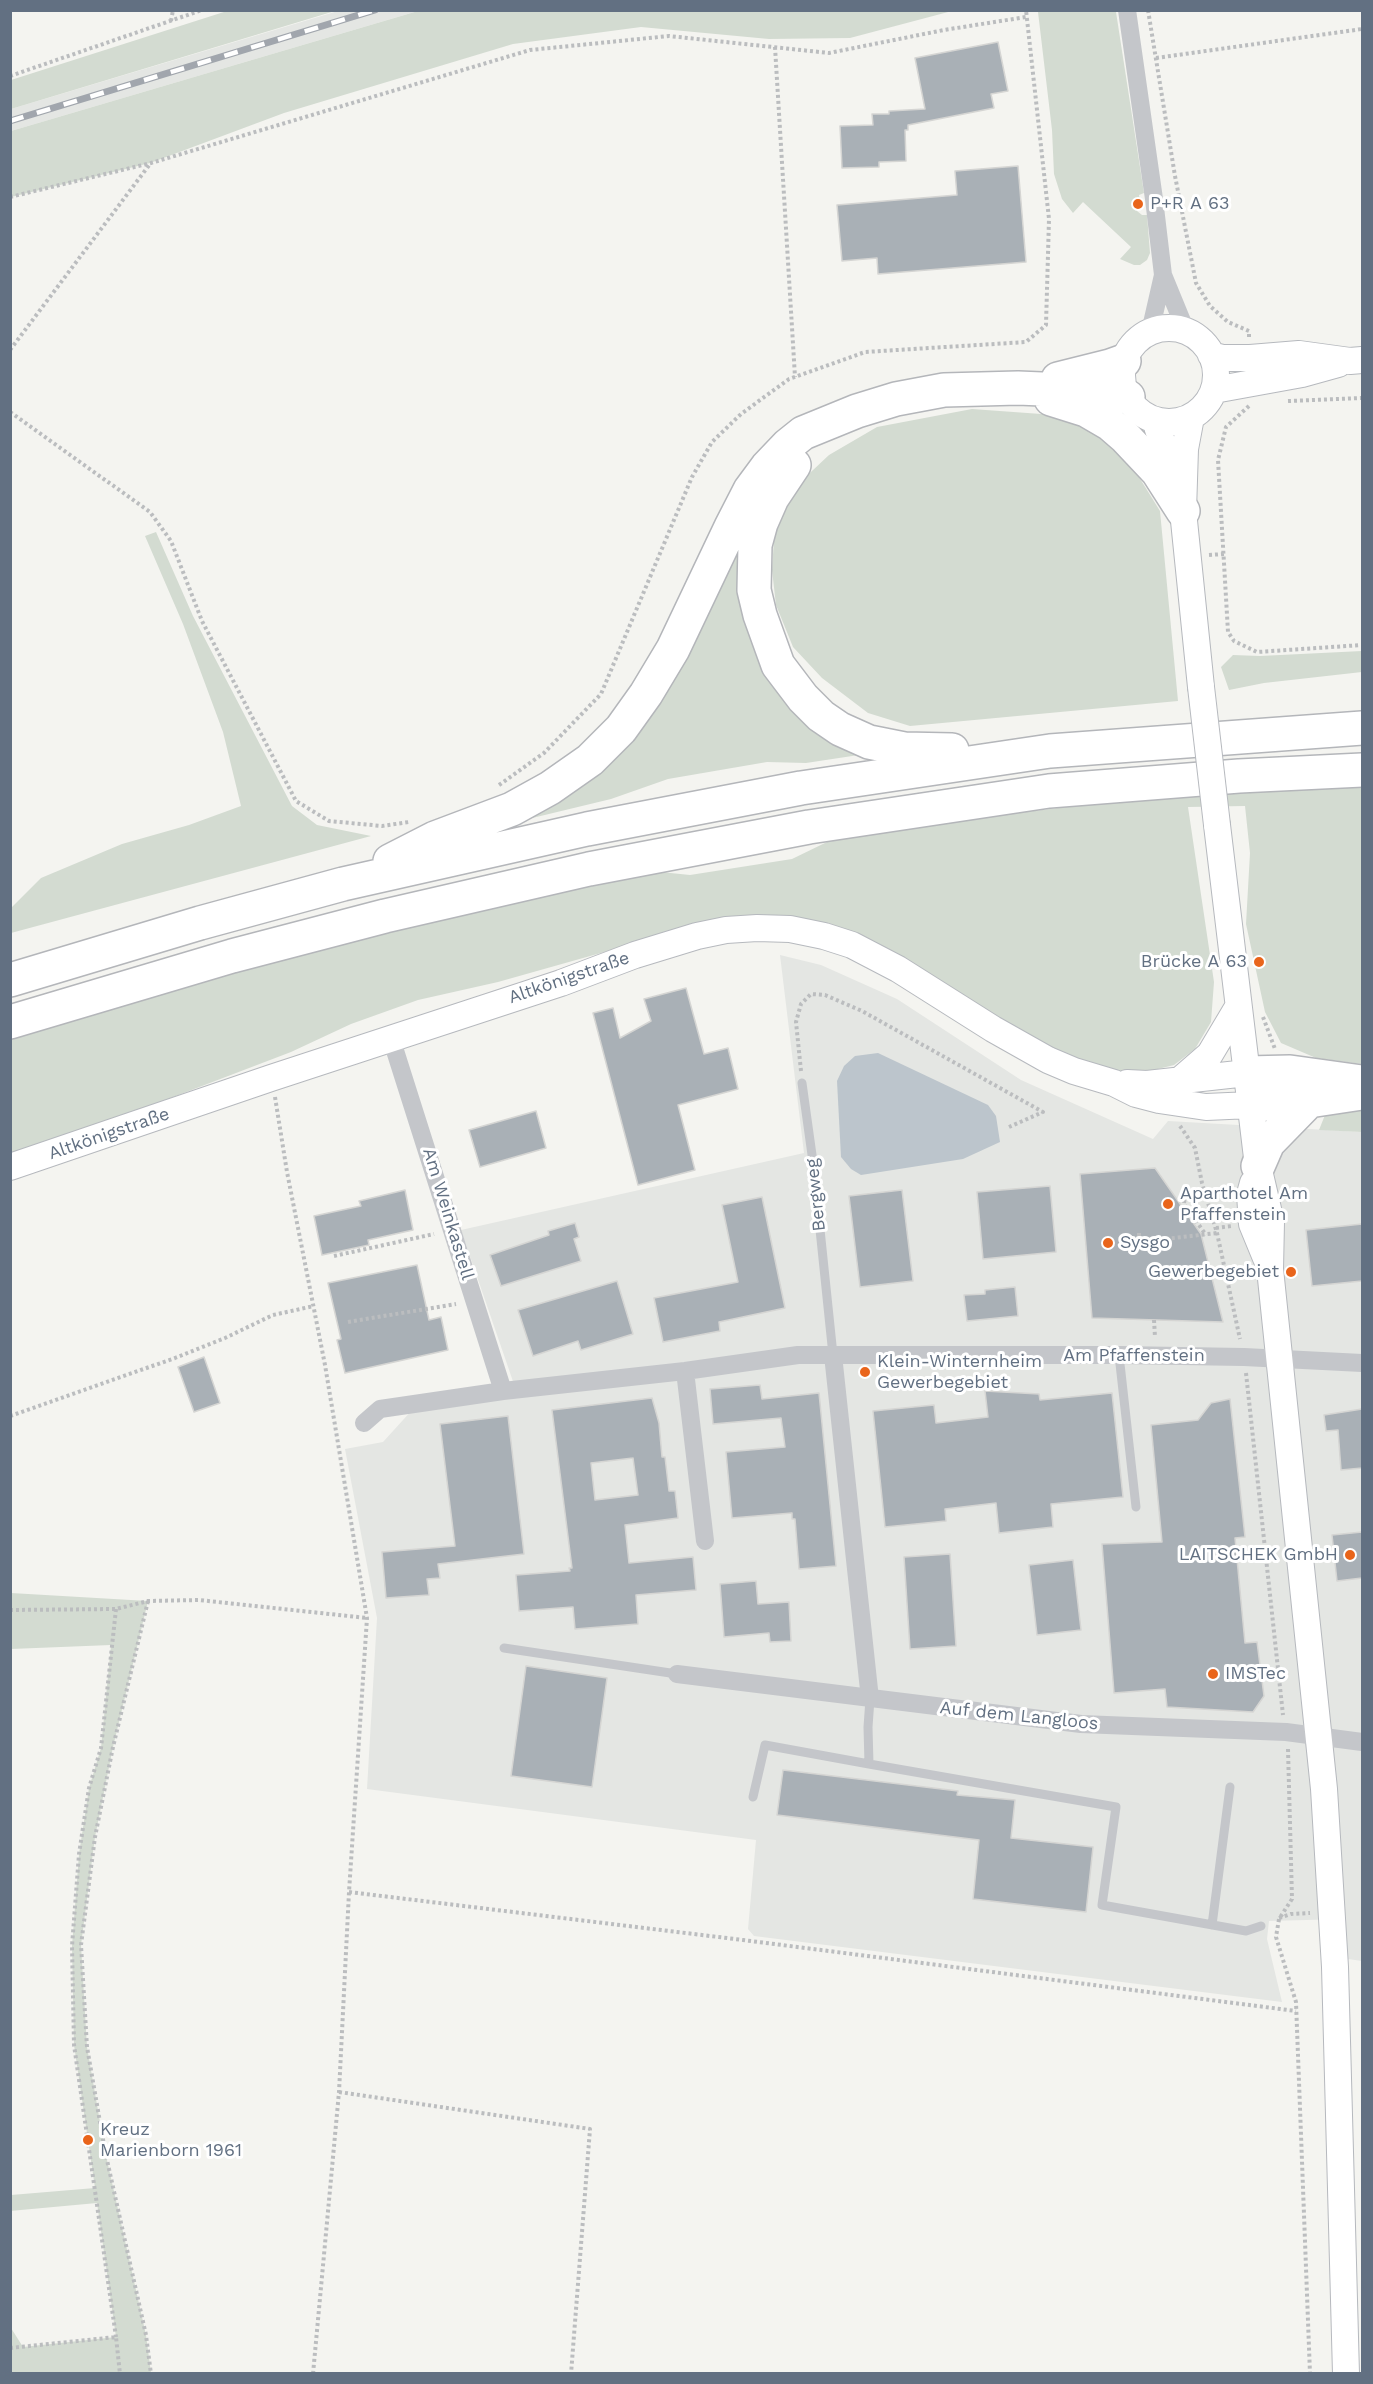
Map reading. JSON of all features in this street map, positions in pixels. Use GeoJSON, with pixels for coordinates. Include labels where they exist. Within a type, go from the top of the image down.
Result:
{"type":"FeatureCollection","features":[{"type":"Feature","properties":{"kind":"highway"},"geometry":{"type":"LineString","coordinates":[[1018,388],[1124,361]]}},
{"type":"Feature","properties":{"kind":"highway"},"geometry":{"type":"LineString","coordinates":[[1018,388],[1086,410],[1110,424],[1139,449],[1158,472],[1184,511]]}},
{"type":"Feature","properties":{"kind":"highway"},"geometry":{"type":"LineString","coordinates":[[343,884],[435,838],[512,808],[550,789],[590,760],[621,729],[663,667],[730,527],[756,482],[788,445],[803,434],[857,411],[896,399],[944,390],[1018,388],[1113,392],[1128,397]]}},
{"type":"Feature","properties":{"kind":"highway"},"geometry":{"type":"LineString","coordinates":[[824,426],[772,498],[761,523],[755,545],[754,590],[760,615],[770,647],[789,683],[821,716],[840,729],[869,742],[904,749],[1050,752]]}},
{"type":"Feature","properties":{"kind":"highway"},"geometry":{"type":"LineString","coordinates":[[10,980],[200,923],[343,884],[587,829],[779,792],[1050,752],[1362,728]]}},
{"type":"Feature","properties":{"kind":"highway"},"geometry":{"type":"LineString","coordinates":[[10,1022],[232,956],[385,916],[589,869],[809,827],[1049,791],[1239,776],[1362,770]]}},
{"type":"Feature","properties":{"kind":"highway"},"geometry":{"type":"LineString","coordinates":[[1247,1073],[1290,1072],[1362,1082]]}},
{"type":"Feature","properties":{"kind":"highway"},"geometry":{"type":"LineString","coordinates":[[1251,1105],[1309,1101],[1362,1092]]}},
{"type":"Feature","properties":{"kind":"highway"},"geometry":{"type":"LineString","coordinates":[[1258,1166],[1268,1143],[1309,1101]]}},
{"type":"Feature","properties":{"kind":"main road"},"geometry":{"type":"LineString","coordinates":[[1168,328],[1186,331],[1201,341],[1211,355],[1216,372],[1214,390],[1205,406],[1191,417],[1173,422],[1155,420],[1139,411],[1128,397],[1122,380],[1124,361],[1134,344],[1150,332],[1168,328]]}},
{"type":"Feature","properties":{"kind":"main road"},"geometry":{"type":"LineString","coordinates":[[1211,355],[1223,358],[1250,358],[1299,354],[1356,361]]}},
{"type":"Feature","properties":{"kind":"main road"},"geometry":{"type":"LineString","coordinates":[[1214,390],[1302,374],[1356,361]]}},
{"type":"Feature","properties":{"kind":"main road"},"geometry":{"type":"LineString","coordinates":[[1191,417],[1185,449],[1184,511],[1201,687],[1258,1166],[1271,1222],[1270,1269],[1319,1736],[1335,1967],[1346,2373]]}},
{"type":"Feature","properties":{"kind":"main road"},"geometry":{"type":"LineString","coordinates":[[1155,420],[1184,511]]}},
{"type":"Feature","properties":{"kind":"main road","name":"Altkönigstraße"},"geometry":{"type":"LineString","coordinates":[[10,1167],[561,983],[635,955],[697,936],[736,929],[790,929],[824,936],[868,953],[1048,1060],[1114,1083],[1136,1094],[1206,1107],[1251,1105]]}},
{"type":"Feature","properties":{"kind":"main road"},"geometry":{"type":"LineString","coordinates":[[1180,1080],[1210,1054],[1238,1007]]}},
{"type":"Feature","properties":{"kind":"main road","name":"Altkönigstraße"},"geometry":{"type":"LineString","coordinates":[[1114,1083],[1147,1084],[1247,1073]]}},
{"type":"Feature","properties":{"kind":"street"},"geometry":{"type":"LineString","coordinates":[[1127,10],[1154,199],[1162,275],[1186,331]]}},
{"type":"Feature","properties":{"kind":"street"},"geometry":{"type":"LineString","coordinates":[[1150,332],[1162,275]]}},
{"type":"Feature","properties":{"kind":"street","name":"Am Weinkastell"},"geometry":{"type":"LineString","coordinates":[[391,1038],[503,1391]]}},
{"type":"Feature","properties":{"kind":"street","name":"Am Pfaffenstein"},"geometry":{"type":"LineString","coordinates":[[686,1371],[798,1355],[833,1354],[1119,1355],[1362,1363]]}},
{"type":"Feature","properties":{"kind":"street","name":"Bergweg"},"geometry":{"type":"LineString","coordinates":[[833,1354],[870,1699]]}},
{"type":"Feature","properties":{"kind":"street"},"geometry":{"type":"LineString","coordinates":[[364,1423],[380,1409],[503,1391],[686,1371],[705,1541]]}},
{"type":"Feature","properties":{"kind":"street","name":"Auf dem Langloos"},"geometry":{"type":"LineString","coordinates":[[677,1674],[1081,1724],[1277,1732],[1362,1742]]}},
{"type":"Feature","properties":{"kind":"lane","name":"Bergweg"},"geometry":{"type":"LineString","coordinates":[[802,1083],[813,1162],[833,1354]]}},
{"type":"Feature","properties":{"kind":"lane"},"geometry":{"type":"LineString","coordinates":[[1119,1355],[1136,1507]]}},
{"type":"Feature","properties":{"kind":"lane"},"geometry":{"type":"LineString","coordinates":[[504,1648],[677,1674]]}},
{"type":"Feature","properties":{"kind":"lane"},"geometry":{"type":"LineString","coordinates":[[869,1764],[870,1699]]}},
{"type":"Feature","properties":{"kind":"lane"},"geometry":{"type":"LineString","coordinates":[[753,1797],[765,1745],[1116,1807],[1102,1905],[1246,1931],[1261,1926]]}},
{"type":"Feature","properties":{"kind":"lane"},"geometry":{"type":"LineString","coordinates":[[1212,1925],[1230,1787]]}},
{"type":"Feature","properties":{"kind":"path"},"geometry":{"type":"LineString","coordinates":[[171,21],[173,10]]}},
{"type":"Feature","properties":{"kind":"path"},"geometry":{"type":"LineString","coordinates":[[10,76],[202,10]]}},
{"type":"Feature","properties":{"kind":"path"},"geometry":{"type":"LineString","coordinates":[[497,786],[544,753],[601,694],[692,477],[712,442],[741,414],[795,377],[865,352],[1026,342],[1046,325],[1049,219],[1026,10]]}},
{"type":"Feature","properties":{"kind":"path"},"geometry":{"type":"LineString","coordinates":[[1148,10],[1174,176],[1196,282],[1210,306],[1228,322],[1249,331]]}},
{"type":"Feature","properties":{"kind":"path"},"geometry":{"type":"LineString","coordinates":[[10,196],[150,163],[530,50],[669,36],[829,53],[944,30],[1026,17]]}},
{"type":"Feature","properties":{"kind":"path"},"geometry":{"type":"LineString","coordinates":[[1156,58],[1362,29]]}},
{"type":"Feature","properties":{"kind":"path"},"geometry":{"type":"LineString","coordinates":[[775,47],[795,377]]}},
{"type":"Feature","properties":{"kind":"path"},"geometry":{"type":"LineString","coordinates":[[10,350],[150,163]]}},
{"type":"Feature","properties":{"kind":"path"},"geometry":{"type":"LineString","coordinates":[[1285,401],[1362,398]]}},
{"type":"Feature","properties":{"kind":"path"},"geometry":{"type":"LineString","coordinates":[[1251,404],[1226,427],[1218,460],[1228,632],[1234,641],[1257,652],[1362,645]]}},
{"type":"Feature","properties":{"kind":"path"},"geometry":{"type":"LineString","coordinates":[[10,412],[150,512],[171,541],[202,621],[296,801],[329,821],[382,826],[412,821]]}},
{"type":"Feature","properties":{"kind":"path"},"geometry":{"type":"LineString","coordinates":[[1204,556],[1224,554]]}},
{"type":"Feature","properties":{"kind":"path"},"geometry":{"type":"LineString","coordinates":[[802,1083],[796,1022],[801,1004],[811,994],[825,995],[862,1011],[1043,1112],[1009,1127]]}},
{"type":"Feature","properties":{"kind":"path"},"geometry":{"type":"LineString","coordinates":[[271,1078],[314,1306],[367,1618],[349,1892],[339,2092],[314,2373]]}},
{"type":"Feature","properties":{"kind":"path"},"geometry":{"type":"LineString","coordinates":[[1185,1194],[1184,1204],[1206,1235]]}},
{"type":"Feature","properties":{"kind":"path"},"geometry":{"type":"LineString","coordinates":[[1216,1228],[1241,1345]]}},
{"type":"Feature","properties":{"kind":"path"},"geometry":{"type":"LineString","coordinates":[[334,1256],[452,1230]]}},
{"type":"Feature","properties":{"kind":"path"},"geometry":{"type":"LineString","coordinates":[[1139,1233],[1139,1242],[1218,1233]]}},
{"type":"Feature","properties":{"kind":"path"},"geometry":{"type":"LineString","coordinates":[[348,1322],[475,1301]]}},
{"type":"Feature","properties":{"kind":"path"},"geometry":{"type":"LineString","coordinates":[[10,1416],[175,1358],[273,1315],[314,1306]]}},
{"type":"Feature","properties":{"kind":"path"},"geometry":{"type":"LineString","coordinates":[[1245,1369],[1283,1717]]}},
{"type":"Feature","properties":{"kind":"path"},"geometry":{"type":"LineString","coordinates":[[10,1610],[116,1609],[148,1601],[199,1600],[367,1618]]}},
{"type":"Feature","properties":{"kind":"path"},"geometry":{"type":"LineString","coordinates":[[148,1601],[113,1747],[98,1826],[81,1945],[87,2047],[105,2151],[146,2335],[151,2373]]}},
{"type":"Feature","properties":{"kind":"path"},"geometry":{"type":"LineString","coordinates":[[116,1609],[101,1748],[89,1788],[79,1854],[72,1946],[74,2045],[120,2373]]}},
{"type":"Feature","properties":{"kind":"path"},"geometry":{"type":"LineString","coordinates":[[1288,1747],[1292,1899],[1279,1919],[1276,1937],[1296,2002],[1310,2373]]}},
{"type":"Feature","properties":{"kind":"path"},"geometry":{"type":"LineString","coordinates":[[349,1892],[1296,2011]]}},
{"type":"Feature","properties":{"kind":"path"},"geometry":{"type":"LineString","coordinates":[[1261,1926],[1291,1914],[1332,1911]]}},
{"type":"Feature","properties":{"kind":"path"},"geometry":{"type":"LineString","coordinates":[[339,2092],[590,2129],[571,2373]]}},
{"type":"Feature","properties":{"kind":"path"},"geometry":{"type":"LineString","coordinates":[[10,2348],[116,2337]]}},
{"type":"Feature","properties":{"kind":"shaded area"},"geometry":{"type":"Polygon","coordinates":[[[227,11],[335,11],[11,109],[11,80],[227,11]]]}},
{"type":"Feature","properties":{"kind":"shaded area"},"geometry":{"type":"Polygon","coordinates":[[[338,11],[418,11],[11,131],[11,109],[338,11]]]}},
{"type":"Feature","properties":{"kind":"shaded area"},"geometry":{"type":"Polygon","coordinates":[[[418,11],[952,11],[850,38],[769,39],[641,27],[513,44],[284,113],[150,163],[11,197],[11,131],[418,11]]]}},
{"type":"Feature","properties":{"kind":"shaded area"},"geometry":{"type":"Polygon","coordinates":[[[1038,12],[1116,12],[1144,193],[1139,195],[1140,201],[1135,202],[1137,211],[1142,215],[1147,215],[1150,253],[1147,260],[1140,265],[1120,259],[1131,247],[1083,202],[1073,213],[1062,199],[1054,174],[1052,130],[1038,12]]]}},
{"type":"Feature","properties":{"kind":"shaded area"},"geometry":{"type":"Polygon","coordinates":[[[972,409],[1055,415],[1098,432],[1134,469],[1160,511],[1178,701],[910,726],[868,713],[822,678],[793,647],[776,605],[772,570],[775,524],[796,486],[829,455],[877,427],[972,409]]]}},
{"type":"Feature","properties":{"kind":"shaded area"},"geometry":{"type":"Polygon","coordinates":[[[741,523],[749,619],[872,753],[806,763],[767,762],[668,779],[611,799],[524,820],[599,761],[741,523]]]}},
{"type":"Feature","properties":{"kind":"shaded area"},"geometry":{"type":"Polygon","coordinates":[[[156,532],[193,616],[292,806],[317,825],[371,836],[11,933],[11,908],[41,878],[122,844],[189,825],[241,806],[223,732],[183,624],[145,536],[156,532]]]}},
{"type":"Feature","properties":{"kind":"shaded area"},"geometry":{"type":"Polygon","coordinates":[[[1362,651],[1362,672],[1264,683],[1229,690],[1221,667],[1233,655],[1260,656],[1362,651]]]}},
{"type":"Feature","properties":{"kind":"shaded area"},"geometry":{"type":"Polygon","coordinates":[[[1314,787],[1362,788],[1362,1064],[1316,1058],[1281,1043],[1265,1012],[1246,924],[1250,853],[1245,806],[1188,807],[1214,982],[1211,1022],[1195,1049],[1174,1065],[1150,1071],[1115,1073],[1030,1039],[795,920],[748,915],[700,925],[498,982],[418,1000],[351,1024],[291,1052],[11,1157],[10,1037],[203,980],[337,944],[651,871],[690,875],[792,859],[827,842],[939,823],[1121,800],[1314,787]]]}},
{"type":"Feature","properties":{"kind":"shaded area"},"geometry":{"type":"Polygon","coordinates":[[[780,955],[821,965],[897,999],[1021,1080],[1153,1139],[1168,1121],[1362,1132],[1362,1961],[1348,1959],[1344,1919],[1269,1921],[1267,1939],[1282,2002],[754,1936],[748,1929],[756,1840],[367,1789],[377,1618],[345,1449],[383,1442],[413,1409],[518,1396],[461,1230],[804,1153],[780,955]]]}},
{"type":"Feature","properties":{"kind":"shaded area"},"geometry":{"type":"Polygon","coordinates":[[[878,1053],[988,1105],[996,1116],[1000,1142],[963,1159],[861,1175],[851,1169],[841,1157],[837,1081],[844,1066],[855,1056],[878,1053]]]}},
{"type":"Feature","properties":{"kind":"shaded area"},"geometry":{"type":"Polygon","coordinates":[[[1362,1109],[1362,1132],[1319,1130],[1327,1110],[1362,1109]]]}},
{"type":"Feature","properties":{"kind":"shaded area"},"geometry":{"type":"Polygon","coordinates":[[[11,1593],[148,1601],[113,1747],[95,1837],[81,1945],[87,2047],[105,2151],[146,2335],[151,2373],[11,2373],[11,2328],[23,2347],[116,2337],[97,2203],[10,2211],[11,2195],[95,2188],[74,2045],[72,1946],[79,1854],[89,1788],[101,1748],[111,1645],[11,1649],[11,1593]]]}},
{"type":"Feature","properties":{"kind":"building"},"geometry":{"type":"Polygon","coordinates":[[[998,42],[1008,91],[991,94],[994,108],[908,125],[908,130],[905,130],[906,161],[879,162],[879,167],[842,168],[840,126],[873,125],[872,114],[925,109],[915,58],[998,42]]]}},
{"type":"Feature","properties":{"kind":"building"},"geometry":{"type":"Polygon","coordinates":[[[1018,166],[1026,262],[878,274],[877,258],[842,261],[837,205],[957,195],[955,171],[1018,166]]]}},
{"type":"Feature","properties":{"kind":"building"},"geometry":{"type":"Polygon","coordinates":[[[686,988],[704,1054],[728,1048],[738,1089],[678,1105],[695,1170],[638,1185],[593,1013],[613,1008],[620,1038],[651,1021],[644,999],[686,988]]]}},
{"type":"Feature","properties":{"kind":"building"},"geometry":{"type":"Polygon","coordinates":[[[536,1111],[546,1148],[480,1167],[469,1130],[536,1111]]]}},
{"type":"Feature","properties":{"kind":"building","name":"Sysgo"},"geometry":{"type":"Polygon","coordinates":[[[1155,1168],[1201,1234],[1223,1322],[1092,1318],[1080,1174],[1155,1168]]]}},
{"type":"Feature","properties":{"kind":"building"},"geometry":{"type":"Polygon","coordinates":[[[1050,1186],[1056,1252],[983,1259],[977,1192],[1050,1186]]]}},
{"type":"Feature","properties":{"kind":"building"},"geometry":{"type":"Polygon","coordinates":[[[405,1190],[413,1230],[368,1240],[369,1245],[322,1255],[314,1216],[361,1206],[359,1201],[405,1190]]]}},
{"type":"Feature","properties":{"kind":"building"},"geometry":{"type":"Polygon","coordinates":[[[902,1190],[913,1281],[860,1287],[849,1196],[902,1190]]]}},
{"type":"Feature","properties":{"kind":"building"},"geometry":{"type":"Polygon","coordinates":[[[762,1197],[785,1308],[719,1322],[720,1331],[663,1342],[654,1298],[738,1282],[722,1205],[762,1197]]]}},
{"type":"Feature","properties":{"kind":"building"},"geometry":{"type":"Polygon","coordinates":[[[575,1223],[579,1237],[574,1239],[581,1261],[501,1286],[490,1255],[549,1235],[548,1231],[575,1223]]]}},
{"type":"Feature","properties":{"kind":"building"},"geometry":{"type":"Polygon","coordinates":[[[1362,1224],[1362,1281],[1312,1286],[1306,1230],[1362,1224]]]}},
{"type":"Feature","properties":{"kind":"building"},"geometry":{"type":"Polygon","coordinates":[[[417,1265],[429,1320],[441,1317],[448,1350],[345,1373],[337,1340],[341,1339],[328,1283],[417,1265]]]}},
{"type":"Feature","properties":{"kind":"building"},"geometry":{"type":"Polygon","coordinates":[[[617,1281],[633,1334],[581,1350],[578,1341],[533,1356],[518,1310],[617,1281]]]}},
{"type":"Feature","properties":{"kind":"building"},"geometry":{"type":"Polygon","coordinates":[[[1015,1287],[1018,1316],[967,1321],[964,1295],[985,1294],[985,1290],[1015,1287]]]}},
{"type":"Feature","properties":{"kind":"building"},"geometry":{"type":"Polygon","coordinates":[[[204,1357],[220,1403],[194,1412],[178,1367],[204,1357]]]}},
{"type":"Feature","properties":{"kind":"building"},"geometry":{"type":"Polygon","coordinates":[[[760,1385],[762,1399],[819,1393],[836,1566],[799,1569],[795,1519],[792,1519],[792,1513],[732,1518],[726,1452],[785,1447],[781,1418],[713,1424],[710,1389],[760,1385]]]}},
{"type":"Feature","properties":{"kind":"building"},"geometry":{"type":"Polygon","coordinates":[[[985,1391],[1039,1394],[1040,1400],[1112,1393],[1123,1497],[1051,1504],[1053,1527],[999,1533],[996,1503],[945,1509],[946,1521],[885,1527],[873,1411],[934,1405],[936,1423],[988,1417],[985,1391]]]}},
{"type":"Feature","properties":{"kind":"building"},"geometry":{"type":"Polygon","coordinates":[[[652,1398],[659,1423],[662,1457],[665,1457],[669,1491],[675,1491],[678,1518],[625,1525],[629,1563],[693,1557],[696,1590],[636,1595],[638,1624],[575,1629],[573,1607],[519,1611],[516,1575],[570,1571],[569,1568],[572,1568],[552,1410],[652,1398]],[[633,1458],[591,1463],[595,1500],[638,1495],[633,1458]]]}},
{"type":"Feature","properties":{"kind":"building"},"geometry":{"type":"Polygon","coordinates":[[[1230,1399],[1245,1537],[1235,1538],[1245,1643],[1257,1642],[1264,1696],[1253,1712],[1167,1707],[1165,1689],[1114,1693],[1102,1544],[1162,1542],[1151,1425],[1198,1420],[1211,1403],[1230,1399]]]}},
{"type":"Feature","properties":{"kind":"building"},"geometry":{"type":"Polygon","coordinates":[[[1362,1409],[1362,1468],[1341,1470],[1338,1430],[1326,1431],[1324,1415],[1362,1409]]]}},
{"type":"Feature","properties":{"kind":"building"},"geometry":{"type":"Polygon","coordinates":[[[508,1416],[524,1554],[438,1564],[440,1578],[427,1579],[429,1595],[386,1598],[382,1552],[455,1546],[440,1424],[508,1416]]]}},
{"type":"Feature","properties":{"kind":"building"},"geometry":{"type":"Polygon","coordinates":[[[1362,1532],[1362,1578],[1337,1581],[1332,1535],[1362,1532]]]}},
{"type":"Feature","properties":{"kind":"building"},"geometry":{"type":"Polygon","coordinates":[[[950,1554],[956,1646],[910,1649],[904,1557],[950,1554]]]}},
{"type":"Feature","properties":{"kind":"building"},"geometry":{"type":"Polygon","coordinates":[[[1073,1560],[1081,1630],[1037,1635],[1029,1565],[1073,1560]]]}},
{"type":"Feature","properties":{"kind":"building"},"geometry":{"type":"Polygon","coordinates":[[[756,1581],[758,1604],[789,1602],[791,1641],[770,1642],[769,1633],[724,1637],[720,1584],[756,1581]]]}},
{"type":"Feature","properties":{"kind":"building"},"geometry":{"type":"Polygon","coordinates":[[[526,1666],[607,1678],[592,1787],[511,1776],[526,1666]]]}},
{"type":"Feature","properties":{"kind":"building"},"geometry":{"type":"Polygon","coordinates":[[[783,1770],[958,1791],[957,1795],[1015,1800],[1011,1838],[1093,1847],[1086,1912],[973,1899],[979,1840],[777,1815],[783,1770]]]}},
{"type":"Feature","properties":{"kind":"railway"},"geometry":{"type":"LineString","coordinates":[[10,121],[375,10]]}},
{"type":"Feature","properties":{"kind":"place","name":"P+R A 63"},"geometry":{"type":"Point","coordinates":[1138,204]}},
{"type":"Feature","properties":{"kind":"place","name":"Brücke A 63"},"geometry":{"type":"Point","coordinates":[1259,962]}},
{"type":"Feature","properties":{"kind":"place","name":"Aparthotel Am Pfaffenstein"},"geometry":{"type":"Point","coordinates":[1168,1204]}},
{"type":"Feature","properties":{"kind":"place","name":"Sysgo"},"geometry":{"type":"Point","coordinates":[1108,1243]}},
{"type":"Feature","properties":{"kind":"place","name":"Gewerbegebiet"},"geometry":{"type":"Point","coordinates":[1291,1272]}},
{"type":"Feature","properties":{"kind":"place","name":"Klein-Winternheim Gewerbegebiet"},"geometry":{"type":"Point","coordinates":[865,1372]}},
{"type":"Feature","properties":{"kind":"place","name":"LAITSCHEK GmbH"},"geometry":{"type":"Point","coordinates":[1350,1555]}},
{"type":"Feature","properties":{"kind":"place","name":"IMSTec"},"geometry":{"type":"Point","coordinates":[1213,1674]}},
{"type":"Feature","properties":{"kind":"place","name":"Kreuz Marienborn 1961"},"geometry":{"type":"Point","coordinates":[88,2140]}}]}
